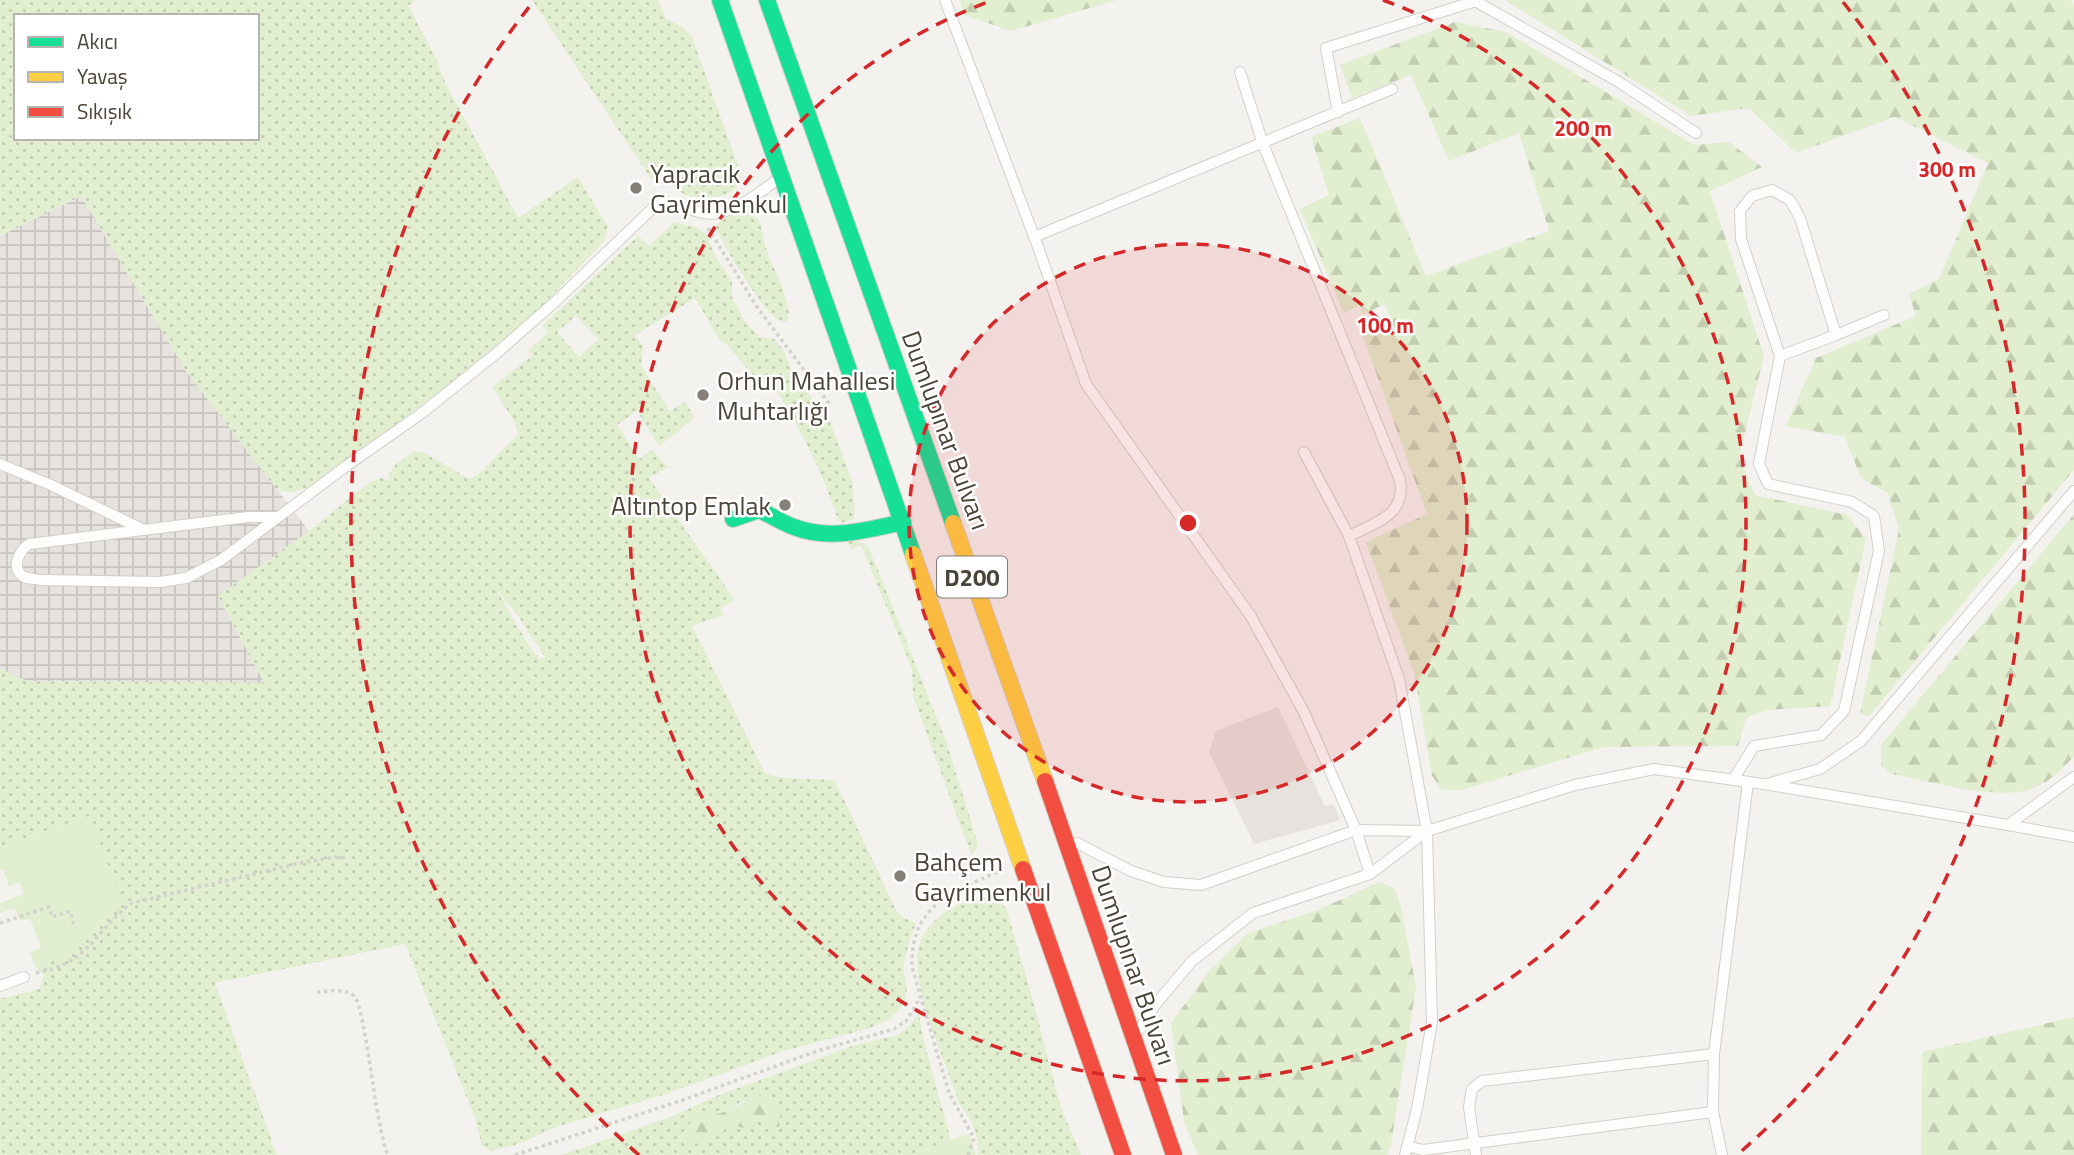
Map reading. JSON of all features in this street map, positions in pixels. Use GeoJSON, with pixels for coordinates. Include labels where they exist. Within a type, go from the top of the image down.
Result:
{"type":"FeatureCollection","features":[{"type":"Feature","properties":{"kind":"main road"},"geometry":{"type":"LineString","coordinates":[[720,0],[1123,1155]]}},
{"type":"Feature","properties":{"kind":"main road","name":"Dumlupınar Bulvarı"},"geometry":{"type":"LineString","coordinates":[[767,0],[1174,1155]]}},
{"type":"Feature","properties":{"kind":"main road"},"geometry":{"type":"LineString","coordinates":[[733,519],[759,510],[813,533],[844,534],[903,522]]}},
{"type":"Feature","properties":{"kind":"lane"},"geometry":{"type":"LineString","coordinates":[[945,0],[1086,384],[1250,615],[1304,712],[1356,830],[1370,874]]}},
{"type":"Feature","properties":{"kind":"lane"},"geometry":{"type":"LineString","coordinates":[[1338,112],[1326,48],[1477,1],[1619,82],[1696,133]]}},
{"type":"Feature","properties":{"kind":"lane"},"geometry":{"type":"LineString","coordinates":[[1240,72],[1263,144],[1399,480],[1402,494],[1392,514],[1349,536]]}},
{"type":"Feature","properties":{"kind":"lane"},"geometry":{"type":"LineString","coordinates":[[1034,237],[1392,89]]}},
{"type":"Feature","properties":{"kind":"lane"},"geometry":{"type":"LineString","coordinates":[[278,517],[248,517],[29,544],[22,549],[16,560],[19,572],[25,578],[41,580],[160,582],[186,578],[221,560],[422,413],[556,301],[656,205],[665,203],[706,214],[719,214],[749,199],[783,176]]}},
{"type":"Feature","properties":{"kind":"lane"},"geometry":{"type":"LineString","coordinates":[[1733,780],[1755,746],[1821,735],[1844,711],[1879,551],[1874,516],[1852,502],[1768,484],[1759,464],[1780,356],[1741,239],[1740,211],[1752,196],[1772,190],[1790,200],[1800,218],[1836,335]]}},
{"type":"Feature","properties":{"kind":"lane"},"geometry":{"type":"LineString","coordinates":[[1780,356],[1884,315]]}},
{"type":"Feature","properties":{"kind":"lane"},"geometry":{"type":"LineString","coordinates":[[1304,452],[1349,536],[1399,679],[1427,831],[1432,1022],[1418,1109],[1406,1151],[1713,1112]]}},
{"type":"Feature","properties":{"kind":"lane"},"geometry":{"type":"LineString","coordinates":[[0,464],[51,485],[142,529]]}},
{"type":"Feature","properties":{"kind":"lane"},"geometry":{"type":"LineString","coordinates":[[1764,784],[1820,769],[1861,741],[2074,491]]}},
{"type":"Feature","properties":{"kind":"lane"},"geometry":{"type":"LineString","coordinates":[[1063,835],[1131,871],[1164,882],[1201,885],[1356,830],[1427,831],[1575,785],[1654,769],[1764,784],[2074,837]]}},
{"type":"Feature","properties":{"kind":"lane"},"geometry":{"type":"LineString","coordinates":[[2008,825],[2074,777]]}},
{"type":"Feature","properties":{"kind":"lane"},"geometry":{"type":"LineString","coordinates":[[1722,1155],[1713,1112],[1713,1054],[1748,782]]}},
{"type":"Feature","properties":{"kind":"lane"},"geometry":{"type":"LineString","coordinates":[[1133,1040],[1155,1005],[1192,961],[1253,913],[1370,874],[1427,831]]}},
{"type":"Feature","properties":{"kind":"lane"},"geometry":{"type":"LineString","coordinates":[[0,986],[24,977]]}},
{"type":"Feature","properties":{"kind":"lane"},"geometry":{"type":"LineString","coordinates":[[1476,1155],[1469,1107],[1472,1089],[1482,1081],[1713,1054]]}},
{"type":"Feature","properties":{"kind":"path"},"geometry":{"type":"LineString","coordinates":[[689,209],[710,231],[757,307],[835,411]]}},
{"type":"Feature","properties":{"kind":"path"},"geometry":{"type":"LineString","coordinates":[[24,977],[64,964],[88,947],[116,914],[132,903],[305,862],[335,857],[346,859]]}},
{"type":"Feature","properties":{"kind":"path"},"geometry":{"type":"LineString","coordinates":[[968,1155],[974,1138],[949,1093],[920,998],[912,967],[911,946],[923,916],[948,896],[1021,861]]}},
{"type":"Feature","properties":{"kind":"path"},"geometry":{"type":"LineString","coordinates":[[0,923],[49,907],[52,917],[70,911],[75,928]]}},
{"type":"Feature","properties":{"kind":"path"},"geometry":{"type":"LineString","coordinates":[[317,992],[332,990],[349,993],[357,998],[362,1013],[372,1090],[388,1155]]}},
{"type":"Feature","properties":{"kind":"path"},"geometry":{"type":"LineString","coordinates":[[515,1155],[680,1101],[820,1050],[894,1029],[906,1021],[920,998]]}},
{"type":"Feature","properties":{"kind":"shaded area"},"geometry":{"type":"Polygon","coordinates":[[[81,196],[186,371],[309,531],[218,596],[265,683],[29,681],[0,668],[0,236],[81,196]]]}},
{"type":"Feature","properties":{"kind":"shaded area"},"geometry":{"type":"Polygon","coordinates":[[[1278,707],[1325,806],[1334,805],[1340,820],[1254,844],[1209,752],[1216,731],[1278,707]]]}},
{"type":"Feature","properties":{"kind":"green space"},"geometry":{"type":"Polygon","coordinates":[[[0,0],[415,0],[408,6],[436,58],[445,82],[518,218],[578,177],[608,227],[604,241],[534,314],[489,355],[311,487],[291,492],[277,490],[186,371],[81,196],[0,236],[0,0]]]}},
{"type":"Feature","properties":{"kind":"green space"},"geometry":{"type":"Polygon","coordinates":[[[532,0],[658,0],[666,18],[685,29],[692,37],[741,174],[740,184],[722,196],[700,198],[683,194],[662,177],[651,179],[532,0]]]}},
{"type":"Feature","properties":{"kind":"green space"},"geometry":{"type":"Polygon","coordinates":[[[960,0],[1117,0],[1011,31],[964,15],[960,0]]]}},
{"type":"Feature","properties":{"kind":"green space"},"geometry":{"type":"Polygon","coordinates":[[[1505,0],[2071,0],[2074,6],[2074,470],[1869,716],[1860,714],[1899,529],[1888,493],[1861,478],[1845,437],[1786,426],[1816,358],[1916,316],[1909,294],[1939,279],[1988,163],[1895,117],[1796,153],[1749,108],[1691,116],[1505,0]]]}},
{"type":"Feature","properties":{"kind":"green space"},"geometry":{"type":"Polygon","coordinates":[[[1455,22],[1506,32],[1694,145],[1729,142],[1762,167],[1710,191],[1764,356],[1739,457],[1755,495],[1847,515],[1866,539],[1830,706],[1767,710],[1746,718],[1738,746],[1604,747],[1462,790],[1442,790],[1432,776],[1414,673],[1366,542],[1427,514],[1362,334],[1391,321],[1385,304],[1363,314],[1360,305],[1344,313],[1300,209],[1329,195],[1311,137],[1360,118],[1426,276],[1549,231],[1519,133],[1449,161],[1411,75],[1352,98],[1340,65],[1455,22]]]}},
{"type":"Feature","properties":{"kind":"green space"},"geometry":{"type":"Polygon","coordinates":[[[742,212],[755,217],[760,223],[765,245],[788,306],[786,322],[775,318],[761,302],[718,232],[716,225],[726,217],[742,212]]]}},
{"type":"Feature","properties":{"kind":"green space"},"geometry":{"type":"Polygon","coordinates":[[[674,222],[698,228],[706,234],[717,259],[732,281],[732,297],[745,322],[760,337],[774,339],[784,351],[793,375],[829,419],[852,480],[855,515],[852,520],[839,523],[810,450],[771,382],[765,385],[759,382],[719,339],[695,298],[635,335],[643,346],[641,366],[670,411],[685,402],[695,418],[659,446],[637,411],[617,425],[639,459],[652,450],[668,467],[649,478],[735,600],[721,608],[724,615],[692,626],[765,773],[835,781],[898,914],[916,924],[903,968],[907,988],[905,1003],[890,1019],[870,1028],[784,1051],[666,1094],[560,1126],[515,1145],[491,1151],[482,1146],[475,1118],[405,944],[215,983],[277,1155],[0,1155],[0,999],[39,989],[44,975],[35,966],[76,951],[121,898],[89,816],[0,847],[0,668],[29,681],[264,683],[218,596],[309,531],[370,482],[382,478],[390,481],[389,474],[395,465],[414,451],[425,453],[469,479],[479,474],[518,434],[514,421],[492,387],[533,355],[528,350],[549,332],[542,326],[638,236],[649,246],[674,222]],[[576,316],[557,332],[579,357],[598,339],[576,316]],[[496,589],[531,649],[540,659],[545,657],[516,613],[496,589]]]}},
{"type":"Feature","properties":{"kind":"green space"},"geometry":{"type":"Polygon","coordinates":[[[2074,514],[2074,756],[2056,774],[2036,787],[2004,793],[1966,789],[1892,774],[1881,766],[1881,745],[2074,514]]]}},
{"type":"Feature","properties":{"kind":"green space"},"geometry":{"type":"Polygon","coordinates":[[[845,537],[869,548],[946,741],[978,844],[972,857],[913,696],[912,669],[861,545],[851,550],[845,537]]]}},
{"type":"Feature","properties":{"kind":"green space"},"geometry":{"type":"Polygon","coordinates":[[[90,816],[121,898],[76,951],[35,966],[30,953],[41,947],[30,919],[20,921],[15,908],[0,913],[0,903],[24,894],[20,882],[9,886],[3,870],[0,870],[0,847],[90,816]]]}},
{"type":"Feature","properties":{"kind":"green space"},"geometry":{"type":"Polygon","coordinates":[[[1379,882],[1395,889],[1416,987],[1387,1155],[1198,1155],[1184,1121],[1171,1023],[1210,970],[1248,933],[1318,910],[1379,882]]]}},
{"type":"Feature","properties":{"kind":"green space"},"geometry":{"type":"Polygon","coordinates":[[[988,892],[1001,902],[1007,911],[1060,1105],[1081,1155],[978,1155],[974,1128],[959,1104],[924,1002],[917,963],[919,947],[923,935],[944,913],[968,899],[988,892]]]}},
{"type":"Feature","properties":{"kind":"green space"},"geometry":{"type":"Polygon","coordinates":[[[919,1012],[923,1038],[951,1140],[908,1155],[561,1155],[673,1116],[711,1098],[855,1045],[898,1035],[912,1023],[919,1012]],[[745,1100],[719,1114],[710,1114],[689,1137],[691,1144],[705,1141],[733,1125],[742,1128],[761,1116],[779,1127],[745,1100]]]}},
{"type":"Feature","properties":{"kind":"green space"},"geometry":{"type":"Polygon","coordinates":[[[2074,1017],[2074,1155],[1921,1155],[1922,1052],[2074,1017]]]}},
{"type":"Feature","properties":{"kind":"green space"},"geometry":{"type":"Polygon","coordinates":[[[759,1095],[770,1098],[777,1105],[779,1127],[768,1126],[761,1116],[754,1120],[752,1127],[733,1125],[710,1139],[691,1144],[684,1131],[696,1115],[719,1114],[759,1095]]]}},
{"type":"Feature","properties":{"kind":"green space"},"geometry":{"type":"Polygon","coordinates":[[[969,1134],[976,1155],[908,1155],[969,1134]]]}},
{"type":"Feature","properties":{"kind":"traffic: fast"},"geometry":{"type":"LineString","coordinates":[[720,0],[913,554]]}},
{"type":"Feature","properties":{"kind":"traffic: fast"},"geometry":{"type":"LineString","coordinates":[[767,0],[953,523]]}},
{"type":"Feature","properties":{"kind":"traffic: fast"},"geometry":{"type":"LineString","coordinates":[[733,519],[759,510],[794,527],[835,534],[903,522]]}},
{"type":"Feature","properties":{"kind":"traffic: slow"},"geometry":{"type":"LineString","coordinates":[[953,523],[1045,781]]}},
{"type":"Feature","properties":{"kind":"traffic: slow"},"geometry":{"type":"LineString","coordinates":[[913,554],[1023,869]]}},
{"type":"Feature","properties":{"kind":"traffic: jam"},"geometry":{"type":"LineString","coordinates":[[1045,781],[1174,1155]]}},
{"type":"Feature","properties":{"kind":"traffic: jam"},"geometry":{"type":"LineString","coordinates":[[1023,869],[1123,1155]]}},
{"type":"Feature","properties":{"kind":"place","name":"Yapracık Gayrimenkul"},"geometry":{"type":"Point","coordinates":[636,188]}},
{"type":"Feature","properties":{"kind":"place","name":"Orhun Mahallesi Muhtarlığı"},"geometry":{"type":"Point","coordinates":[703,395]}},
{"type":"Feature","properties":{"kind":"place","name":"Altıntop Emlak"},"geometry":{"type":"Point","coordinates":[785,505]}},
{"type":"Feature","properties":{"kind":"place","name":"Bahçem Gayrimenkul"},"geometry":{"type":"Point","coordinates":[900,876]}}]}
